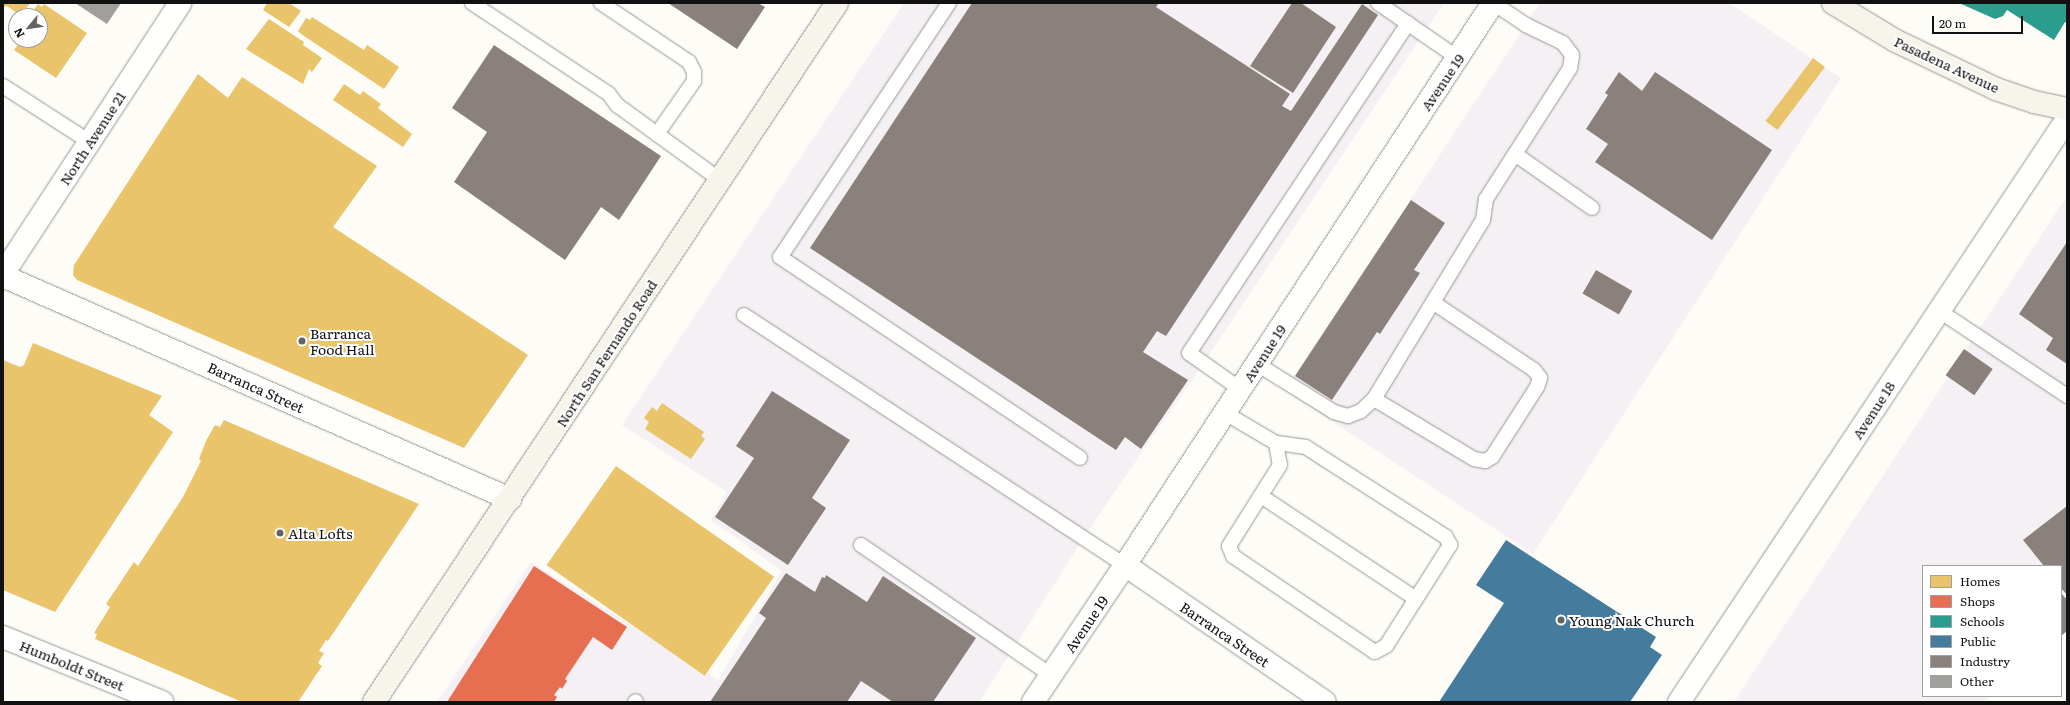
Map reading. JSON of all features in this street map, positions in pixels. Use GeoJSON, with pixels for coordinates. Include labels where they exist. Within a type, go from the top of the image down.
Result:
{"type":"FeatureCollection","features":[{"type":"Feature","properties":{"kind":"main road","name":"North San Fernando Road"},"geometry":{"type":"LineString","coordinates":[[374,702],[510,499],[719,179],[837,3]]}},
{"type":"Feature","properties":{"kind":"main road","name":"Pasadena Avenue"},"geometry":{"type":"LineString","coordinates":[[1833,3],[1896,42],[1996,88],[2034,102],[2067,109]]}},
{"type":"Feature","properties":{"kind":"street","name":"North Avenue 21"},"geometry":{"type":"LineString","coordinates":[[3,275],[180,3]]}},
{"type":"Feature","properties":{"kind":"street","name":"Avenue 19"},"geometry":{"type":"LineString","coordinates":[[1033,702],[1125,566],[1493,3]]}},
{"type":"Feature","properties":{"kind":"street","name":"Avenue 18"},"geometry":{"type":"LineString","coordinates":[[1679,702],[1938,310],[2067,119]]}},
{"type":"Feature","properties":{"kind":"street","name":"Barranca Street"},"geometry":{"type":"LineString","coordinates":[[3,275],[510,499]]}},
{"type":"Feature","properties":{"kind":"street","name":"Barranca Street"},"geometry":{"type":"LineString","coordinates":[[1125,566],[1325,702]]}},
{"type":"Feature","properties":{"kind":"street","name":"Humboldt Street"},"geometry":{"type":"LineString","coordinates":[[3,637],[152,700]]}},
{"type":"Feature","properties":{"kind":"lane"},"geometry":{"type":"LineString","coordinates":[[472,3],[609,94],[617,105],[719,179]]}},
{"type":"Feature","properties":{"kind":"lane"},"geometry":{"type":"LineString","coordinates":[[601,3],[689,62],[694,72],[694,81],[657,134]]}},
{"type":"Feature","properties":{"kind":"lane"},"geometry":{"type":"LineString","coordinates":[[949,3],[780,257],[1080,458]]}},
{"type":"Feature","properties":{"kind":"lane"},"geometry":{"type":"LineString","coordinates":[[1378,3],[1458,58]]}},
{"type":"Feature","properties":{"kind":"lane"},"geometry":{"type":"LineString","coordinates":[[1257,364],[1334,412],[1348,416],[1361,410],[1374,399],[1434,303],[1483,220],[1486,199],[1570,68],[1572,54],[1563,43],[1526,25],[1493,3]]}},
{"type":"Feature","properties":{"kind":"lane"},"geometry":{"type":"LineString","coordinates":[[1240,389],[1189,353],[1408,23]]}},
{"type":"Feature","properties":{"kind":"lane"},"geometry":{"type":"LineString","coordinates":[[3,86],[90,142]]}},
{"type":"Feature","properties":{"kind":"lane"},"geometry":{"type":"LineString","coordinates":[[1515,154],[1592,208]]}},
{"type":"Feature","properties":{"kind":"lane"},"geometry":{"type":"LineString","coordinates":[[1374,399],[1474,459],[1485,461],[1492,457],[1537,387],[1540,378],[1534,370],[1434,303]]}},
{"type":"Feature","properties":{"kind":"lane"},"geometry":{"type":"LineString","coordinates":[[1938,310],[2067,396]]}},
{"type":"Feature","properties":{"kind":"lane"},"geometry":{"type":"LineString","coordinates":[[744,315],[1125,566]]}},
{"type":"Feature","properties":{"kind":"lane"},"geometry":{"type":"LineString","coordinates":[[1225,413],[1276,443],[1306,447],[1446,537],[1450,545],[1386,646],[1376,652],[1233,556],[1229,546],[1280,465],[1276,443]]}},
{"type":"Feature","properties":{"kind":"lane"},"geometry":{"type":"LineString","coordinates":[[1261,496],[1416,599]]}},
{"type":"Feature","properties":{"kind":"lane"},"geometry":{"type":"LineString","coordinates":[[861,545],[1051,675]]}},
{"type":"Feature","properties":{"kind":"shaded area"},"geometry":{"type":"Polygon","coordinates":[[[904,3],[1444,3],[1194,377],[1096,519],[979,702],[437,702],[531,562],[718,680],[782,571],[711,520],[727,492],[622,425],[904,3]]]}},
{"type":"Feature","properties":{"kind":"shaded area"},"geometry":{"type":"Polygon","coordinates":[[[1540,3],[1729,3],[1841,78],[1533,554],[1285,390],[1540,3]]]}},
{"type":"Feature","properties":{"kind":"shaded area"},"geometry":{"type":"Polygon","coordinates":[[[2067,196],[2067,630],[2062,634],[2062,565],[1922,565],[1922,697],[1989,697],[1983,702],[1734,702],[2067,196]]]}},
{"type":"Feature","properties":{"kind":"building: Homes"},"geometry":{"type":"Polygon","coordinates":[[[3,3],[30,3],[27,8],[3,7],[3,3]]]}},
{"type":"Feature","properties":{"kind":"building: Homes"},"geometry":{"type":"Polygon","coordinates":[[[267,3],[289,3],[301,11],[289,27],[263,10],[267,3]]]}},
{"type":"Feature","properties":{"kind":"building: Homes"},"geometry":{"type":"Polygon","coordinates":[[[38,4],[42,7],[44,4],[87,33],[56,78],[14,50],[15,48],[48,48],[48,8],[35,8],[38,4]]]}},
{"type":"Feature","properties":{"kind":"building: Homes"},"geometry":{"type":"Polygon","coordinates":[[[312,17],[364,50],[367,45],[399,67],[384,89],[298,31],[306,18],[310,20],[312,17]]]}},
{"type":"Feature","properties":{"kind":"building: Homes"},"geometry":{"type":"Polygon","coordinates":[[[269,19],[304,42],[303,45],[322,58],[312,72],[309,69],[303,84],[246,49],[269,19]]]}},
{"type":"Feature","properties":{"kind":"building: Homes"},"geometry":{"type":"Polygon","coordinates":[[[1813,58],[1825,67],[1777,130],[1765,121],[1813,58]]]}},
{"type":"Feature","properties":{"kind":"building: Homes"},"geometry":{"type":"Polygon","coordinates":[[[198,74],[228,98],[242,77],[377,166],[333,227],[528,355],[464,448],[77,280],[73,275],[74,265],[198,74]]]}},
{"type":"Feature","properties":{"kind":"building: Homes"},"geometry":{"type":"Polygon","coordinates":[[[344,84],[360,95],[363,91],[381,104],[378,108],[412,134],[403,147],[333,100],[344,84]]]}},
{"type":"Feature","properties":{"kind":"building: Homes"},"geometry":{"type":"Polygon","coordinates":[[[33,343],[162,396],[149,415],[173,432],[55,612],[3,590],[3,360],[20,367],[24,365],[33,343]]]}},
{"type":"Feature","properties":{"kind":"building: Homes"},"geometry":{"type":"Polygon","coordinates":[[[662,403],[704,432],[701,436],[705,439],[691,459],[645,429],[649,422],[644,418],[652,407],[657,411],[662,403]]]}},
{"type":"Feature","properties":{"kind":"building: Homes","name":"Alta Lofts"},"geometry":{"type":"Polygon","coordinates":[[[224,420],[419,504],[328,641],[326,640],[319,651],[324,653],[318,663],[322,666],[298,702],[242,702],[95,639],[97,634],[94,633],[110,607],[106,604],[134,562],[138,566],[183,497],[201,461],[199,459],[206,441],[215,425],[220,427],[224,420]]]}},
{"type":"Feature","properties":{"kind":"building: Homes"},"geometry":{"type":"Polygon","coordinates":[[[616,466],[774,577],[705,676],[547,565],[616,466]]]}},
{"type":"Feature","properties":{"kind":"building: Shops"},"geometry":{"type":"Polygon","coordinates":[[[534,566],[627,627],[612,650],[593,637],[565,679],[567,681],[562,689],[560,687],[554,695],[557,697],[554,702],[447,702],[534,566]]]}},
{"type":"Feature","properties":{"kind":"building: Schools"},"geometry":{"type":"Polygon","coordinates":[[[1959,3],[2067,3],[2067,23],[2065,22],[2054,40],[2007,10],[2003,16],[1995,19],[1959,3]]]}},
{"type":"Feature","properties":{"kind":"building: Public","name":"Young Nak Church"},"geometry":{"type":"Polygon","coordinates":[[[1506,540],[1656,637],[1650,647],[1662,655],[1630,702],[1439,702],[1504,603],[1476,585],[1506,540]]]}},
{"type":"Feature","properties":{"kind":"building: Industry"},"geometry":{"type":"Polygon","coordinates":[[[668,3],[758,3],[765,7],[737,49],[668,3]]]}},
{"type":"Feature","properties":{"kind":"building: Industry"},"geometry":{"type":"Polygon","coordinates":[[[972,3],[1159,3],[1156,7],[1290,94],[1282,106],[1291,111],[1362,4],[1378,15],[1166,336],[1157,331],[1143,352],[1188,380],[1141,449],[1125,437],[1116,450],[810,248],[972,3]]]}},
{"type":"Feature","properties":{"kind":"building: Industry"},"geometry":{"type":"Polygon","coordinates":[[[1292,3],[1301,3],[1336,27],[1293,93],[1250,66],[1292,3]]]}},
{"type":"Feature","properties":{"kind":"building: Industry"},"geometry":{"type":"Polygon","coordinates":[[[494,45],[661,156],[619,220],[601,207],[565,260],[454,182],[487,132],[452,108],[494,45]]]}},
{"type":"Feature","properties":{"kind":"building: Industry"},"geometry":{"type":"Polygon","coordinates":[[[1619,72],[1642,91],[1655,72],[1772,150],[1712,240],[1595,162],[1608,144],[1586,129],[1608,95],[1605,93],[1619,72]]]}},
{"type":"Feature","properties":{"kind":"building: Industry"},"geometry":{"type":"Polygon","coordinates":[[[1411,200],[1445,223],[1414,270],[1420,273],[1380,334],[1377,332],[1332,400],[1295,376],[1411,200]]]}},
{"type":"Feature","properties":{"kind":"building: Industry"},"geometry":{"type":"Polygon","coordinates":[[[2067,242],[2067,364],[2046,350],[2053,338],[2019,314],[2067,242]]]}},
{"type":"Feature","properties":{"kind":"building: Industry"},"geometry":{"type":"Polygon","coordinates":[[[1596,270],[1632,291],[1619,314],[1582,293],[1596,270]]]}},
{"type":"Feature","properties":{"kind":"building: Industry"},"geometry":{"type":"Polygon","coordinates":[[[1964,349],[1993,369],[1974,395],[1946,375],[1964,349]]]}},
{"type":"Feature","properties":{"kind":"building: Industry"},"geometry":{"type":"Polygon","coordinates":[[[772,391],[850,440],[812,498],[826,508],[788,565],[715,517],[754,458],[736,446],[772,391]]]}},
{"type":"Feature","properties":{"kind":"building: Industry"},"geometry":{"type":"Polygon","coordinates":[[[2067,506],[2067,595],[2062,589],[2062,565],[2043,565],[2023,540],[2067,506]]]}},
{"type":"Feature","properties":{"kind":"building: Industry"},"geometry":{"type":"Polygon","coordinates":[[[786,573],[815,592],[822,577],[825,578],[826,575],[867,602],[883,576],[976,638],[933,702],[893,702],[861,681],[847,702],[710,702],[766,618],[759,613],[786,573]]]}},
{"type":"Feature","properties":{"kind":"building: Industry"},"geometry":{"type":"Polygon","coordinates":[[[2062,594],[2067,600],[2067,631],[2062,635],[2062,594]]]}},
{"type":"Feature","properties":{"kind":"building: Other"},"geometry":{"type":"Polygon","coordinates":[[[75,3],[121,3],[107,24],[75,3]]]}},
{"type":"Feature","properties":{"kind":"place","name":"Barranca Food Hall"},"geometry":{"type":"Point","coordinates":[302,341]}},
{"type":"Feature","properties":{"kind":"place","name":"Alta Lofts"},"geometry":{"type":"Point","coordinates":[280,533]}},
{"type":"Feature","properties":{"kind":"place","name":"Young Nak Church"},"geometry":{"type":"Point","coordinates":[1561,620]}}]}
